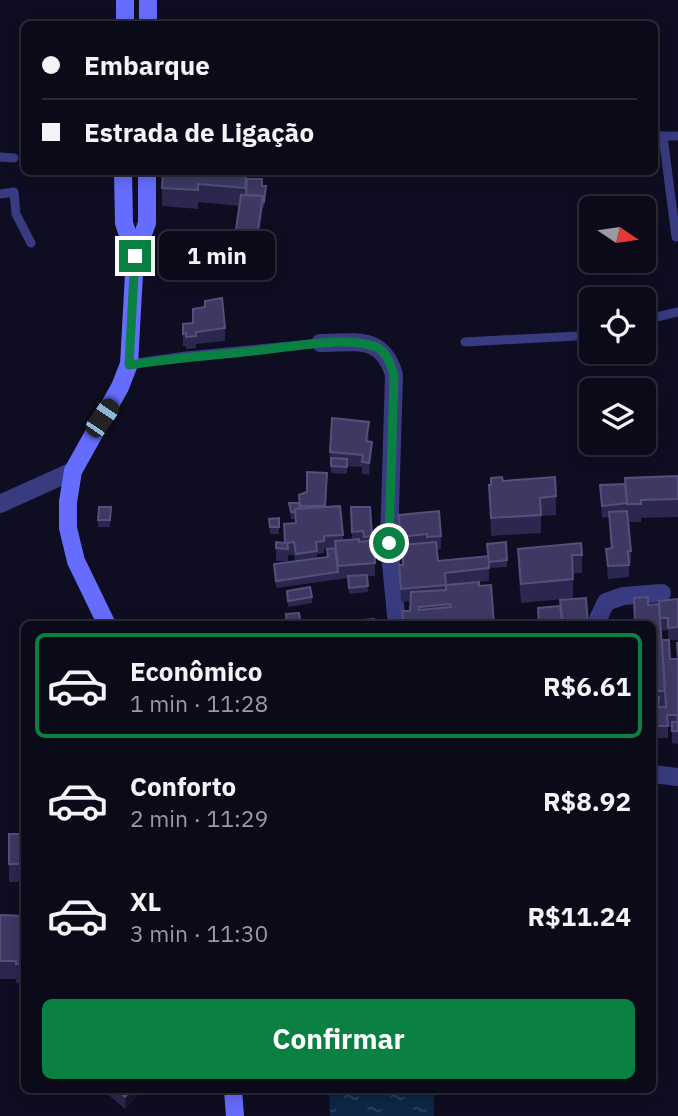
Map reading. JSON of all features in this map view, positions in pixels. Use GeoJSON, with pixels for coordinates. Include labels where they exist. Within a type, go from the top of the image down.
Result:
{"type":"FeatureCollection","features":[{"type":"Feature","properties":{"kind":"main road"},"geometry":{"type":"LineString","coordinates":[[125,0],[125,21]]}},
{"type":"Feature","properties":{"kind":"main road"},"geometry":{"type":"LineString","coordinates":[[148,0],[148,21]]}},
{"type":"Feature","properties":{"kind":"main road"},"geometry":{"type":"LineString","coordinates":[[123,175],[124,223],[135,256]]}},
{"type":"Feature","properties":{"kind":"main road"},"geometry":{"type":"LineString","coordinates":[[105,621],[76,561],[68,528],[68,502],[73,471],[120,387],[129,365],[135,256],[147,223],[148,175]]}},
{"type":"Feature","properties":{"kind":"main road"},"geometry":{"type":"LineString","coordinates":[[233,1093],[235,1116]]}},
{"type":"Feature","properties":{"kind":"street"},"geometry":{"type":"LineString","coordinates":[[320,344],[362,343],[377,347],[389,359],[394,375],[389,543],[397,621]]}},
{"type":"Feature","properties":{"kind":"street"},"geometry":{"type":"LineString","coordinates":[[0,504],[73,471]]}},
{"type":"Feature","properties":{"kind":"street"},"geometry":{"type":"LineString","coordinates":[[598,621],[606,602],[623,596],[663,593]]}},
{"type":"Feature","properties":{"kind":"street"},"geometry":{"type":"LineString","coordinates":[[656,774],[678,777]]}},
{"type":"Feature","properties":{"kind":"lane"},"geometry":{"type":"LineString","coordinates":[[676,237],[659,136],[678,136]]}},
{"type":"Feature","properties":{"kind":"lane"},"geometry":{"type":"LineString","coordinates":[[0,157],[14,158]]}},
{"type":"Feature","properties":{"kind":"lane"},"geometry":{"type":"LineString","coordinates":[[0,194],[14,191],[16,214],[31,243]]}},
{"type":"Feature","properties":{"kind":"lane"},"geometry":{"type":"LineString","coordinates":[[656,317],[678,312]]}},
{"type":"Feature","properties":{"kind":"lane"},"geometry":{"type":"LineString","coordinates":[[465,342],[579,336]]}},
{"type":"Feature","properties":{"kind":"lane"},"geometry":{"type":"LineString","coordinates":[[129,365],[186,356],[320,344]]}},
{"type":"Feature","properties":{"kind":"water"},"geometry":{"type":"Polygon","coordinates":[[[329,1093],[434,1093],[434,1116],[330,1116],[329,1093]]]}},
{"type":"Feature","properties":{"kind":"building"},"geometry":{"type":"Polygon","coordinates":[[[163,175],[246,175],[245,188],[198,184],[198,190],[162,188],[163,175]]]}},
{"type":"Feature","properties":{"kind":"building"},"geometry":{"type":"Polygon","coordinates":[[[247,179],[262,179],[262,186],[266,186],[264,202],[263,196],[246,195],[247,179]]]}},
{"type":"Feature","properties":{"kind":"building"},"geometry":{"type":"Polygon","coordinates":[[[241,195],[263,196],[257,238],[235,236],[241,195]]]}},
{"type":"Feature","properties":{"kind":"building"},"geometry":{"type":"Polygon","coordinates":[[[222,298],[225,328],[196,332],[196,336],[186,337],[186,333],[183,334],[183,324],[193,323],[193,309],[205,307],[205,301],[222,298]]]}},
{"type":"Feature","properties":{"kind":"building"},"geometry":{"type":"Polygon","coordinates":[[[332,418],[369,422],[366,441],[372,442],[369,463],[362,462],[363,455],[330,452],[332,418]]]}},
{"type":"Feature","properties":{"kind":"building"},"geometry":{"type":"Polygon","coordinates":[[[331,458],[347,459],[347,467],[331,466],[331,458]]]}},
{"type":"Feature","properties":{"kind":"building"},"geometry":{"type":"Polygon","coordinates":[[[307,472],[327,473],[325,506],[300,506],[299,495],[307,492],[307,472]]]}},
{"type":"Feature","properties":{"kind":"building"},"geometry":{"type":"Polygon","coordinates":[[[678,476],[678,499],[641,500],[641,504],[627,504],[625,478],[678,476]]]}},
{"type":"Feature","properties":{"kind":"building"},"geometry":{"type":"Polygon","coordinates":[[[502,477],[503,481],[555,477],[556,496],[540,498],[541,515],[491,518],[489,485],[491,478],[502,477]]]}},
{"type":"Feature","properties":{"kind":"building"},"geometry":{"type":"Polygon","coordinates":[[[625,484],[627,503],[602,506],[600,485],[625,484]]]}},
{"type":"Feature","properties":{"kind":"building"},"geometry":{"type":"Polygon","coordinates":[[[289,503],[299,503],[300,508],[291,512],[289,503]]]}},
{"type":"Feature","properties":{"kind":"building"},"geometry":{"type":"Polygon","coordinates":[[[340,506],[343,535],[324,536],[324,541],[316,542],[317,551],[296,554],[294,542],[287,543],[288,549],[276,548],[276,542],[285,543],[284,524],[296,523],[295,509],[340,506]]]}},
{"type":"Feature","properties":{"kind":"building"},"geometry":{"type":"Polygon","coordinates":[[[99,507],[111,507],[110,520],[98,520],[99,507]]]}},
{"type":"Feature","properties":{"kind":"building"},"geometry":{"type":"Polygon","coordinates":[[[351,507],[370,507],[372,536],[364,537],[363,531],[352,532],[351,507]]]}},
{"type":"Feature","properties":{"kind":"building"},"geometry":{"type":"Polygon","coordinates":[[[439,511],[441,536],[427,537],[427,534],[400,537],[399,515],[439,511]]]}},
{"type":"Feature","properties":{"kind":"building"},"geometry":{"type":"Polygon","coordinates":[[[627,511],[631,551],[628,551],[629,565],[608,566],[606,549],[612,548],[609,512],[627,511]]]}},
{"type":"Feature","properties":{"kind":"building"},"geometry":{"type":"Polygon","coordinates":[[[279,518],[279,527],[270,527],[269,519],[279,518]]]}},
{"type":"Feature","properties":{"kind":"building"},"geometry":{"type":"Polygon","coordinates":[[[359,539],[359,542],[374,540],[375,563],[338,566],[335,541],[359,539]]]}},
{"type":"Feature","properties":{"kind":"building"},"geometry":{"type":"Polygon","coordinates":[[[436,542],[438,561],[489,556],[489,568],[445,573],[446,585],[401,589],[399,565],[403,565],[402,545],[436,542]]]}},
{"type":"Feature","properties":{"kind":"building"},"geometry":{"type":"Polygon","coordinates":[[[506,542],[507,560],[489,562],[487,544],[506,542]]]}},
{"type":"Feature","properties":{"kind":"building"},"geometry":{"type":"Polygon","coordinates":[[[581,543],[582,555],[572,555],[573,579],[521,584],[518,549],[581,543]]]}},
{"type":"Feature","properties":{"kind":"building"},"geometry":{"type":"Polygon","coordinates":[[[335,548],[338,572],[276,581],[274,564],[328,557],[327,549],[335,548]]]}},
{"type":"Feature","properties":{"kind":"building"},"geometry":{"type":"Polygon","coordinates":[[[367,575],[368,586],[349,588],[348,576],[367,575]]]}},
{"type":"Feature","properties":{"kind":"building"},"geometry":{"type":"Polygon","coordinates":[[[479,582],[479,586],[491,585],[494,621],[403,621],[402,611],[410,611],[411,592],[446,590],[446,585],[479,582]],[[450,604],[419,607],[419,610],[451,607],[450,604]]]}},
{"type":"Feature","properties":{"kind":"building"},"geometry":{"type":"Polygon","coordinates":[[[310,587],[312,597],[288,601],[287,591],[310,587]]]}},
{"type":"Feature","properties":{"kind":"building"},"geometry":{"type":"Polygon","coordinates":[[[648,597],[648,605],[659,604],[665,691],[656,691],[656,621],[635,621],[634,598],[648,597]]]}},
{"type":"Feature","properties":{"kind":"building"},"geometry":{"type":"Polygon","coordinates":[[[586,598],[588,621],[563,621],[560,600],[586,598]]]}},
{"type":"Feature","properties":{"kind":"building"},"geometry":{"type":"Polygon","coordinates":[[[678,599],[678,627],[668,628],[668,618],[660,618],[659,601],[678,599]]]}},
{"type":"Feature","properties":{"kind":"building"},"geometry":{"type":"Polygon","coordinates":[[[560,606],[562,621],[539,621],[538,608],[560,606]]]}},
{"type":"Feature","properties":{"kind":"building"},"geometry":{"type":"Polygon","coordinates":[[[299,613],[300,621],[287,621],[286,614],[299,613]]]}},
{"type":"Feature","properties":{"kind":"building"},"geometry":{"type":"Polygon","coordinates":[[[662,640],[669,640],[670,659],[678,659],[678,722],[677,715],[667,715],[668,726],[656,726],[656,697],[659,697],[658,707],[666,707],[662,640]]]}},
{"type":"Feature","properties":{"kind":"building"},"geometry":{"type":"Polygon","coordinates":[[[672,722],[678,722],[678,731],[672,731],[672,722]]]}},
{"type":"Feature","properties":{"kind":"building"},"geometry":{"type":"Polygon","coordinates":[[[9,834],[21,834],[21,864],[9,864],[9,834]]]}},
{"type":"Feature","properties":{"kind":"building"},"geometry":{"type":"Polygon","coordinates":[[[0,915],[21,916],[21,964],[16,964],[16,961],[0,961],[0,915]]]}},
{"type":"Feature","properties":{"kind":"route"},"geometry":{"type":"LineString","coordinates":[[135,256],[129,365],[186,356],[362,343],[377,347],[389,359],[394,375],[389,543]]}}]}
